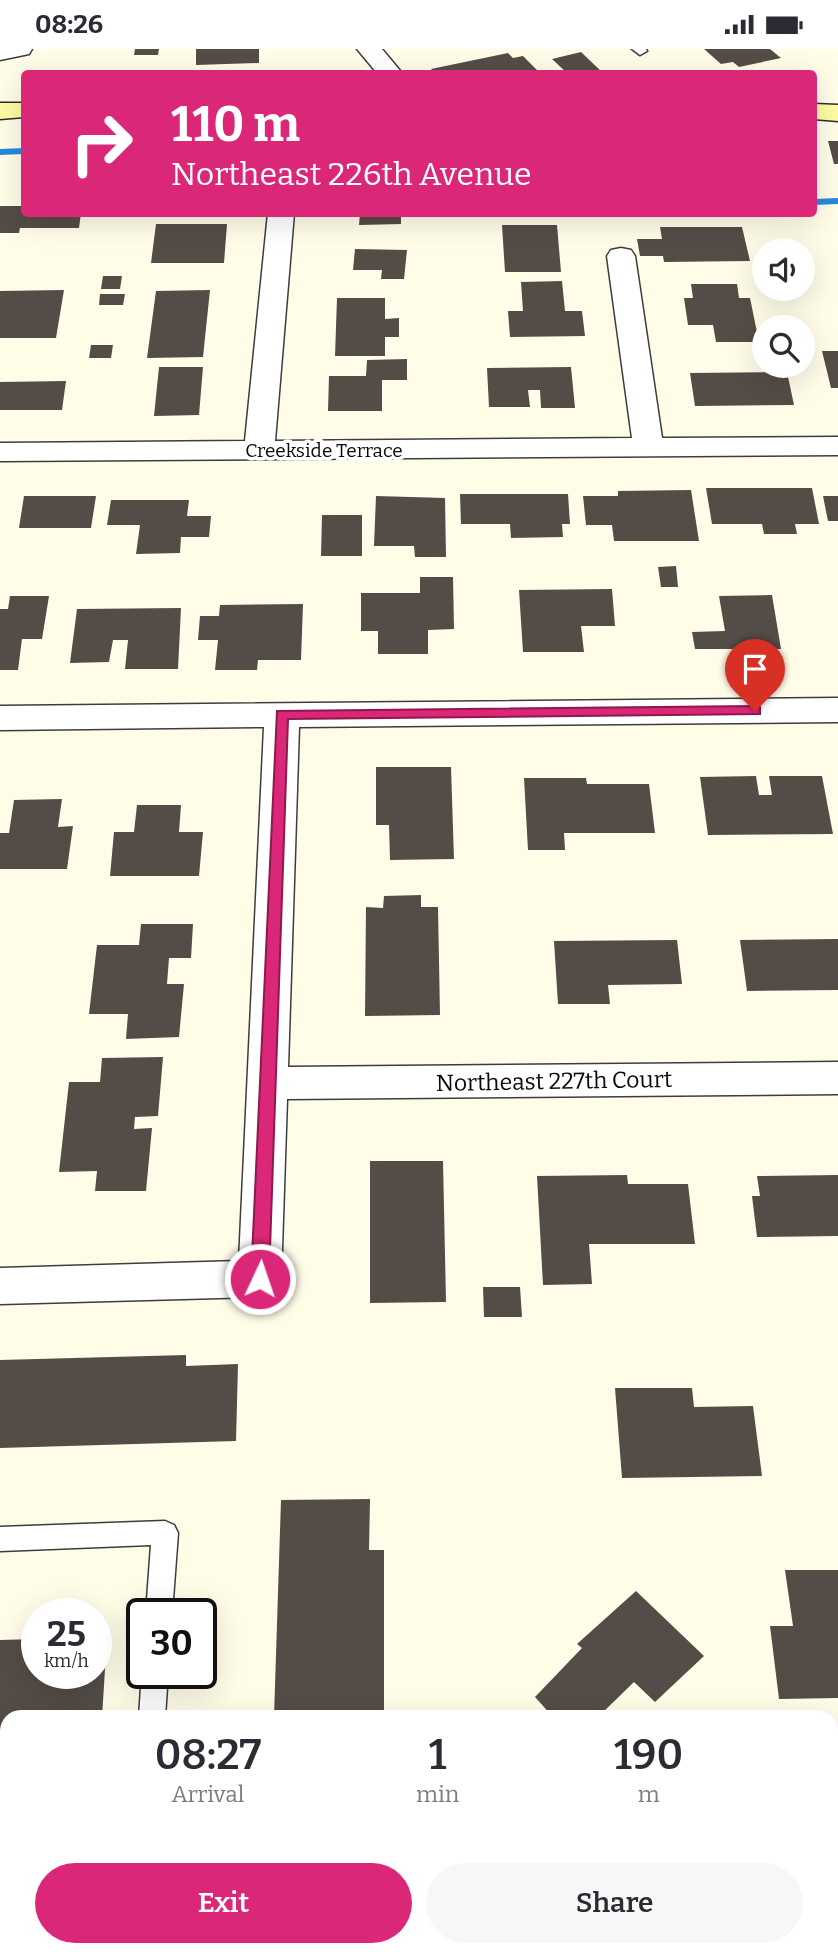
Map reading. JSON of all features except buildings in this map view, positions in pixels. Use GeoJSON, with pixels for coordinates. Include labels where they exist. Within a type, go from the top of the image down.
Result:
{"type":"FeatureCollection","features":[{"type":"Feature","properties":{"kind":"main road"},"geometry":{"type":"LineString","coordinates":[[0,111],[21,110]]}},
{"type":"Feature","properties":{"kind":"main road"},"geometry":{"type":"LineString","coordinates":[[817,112],[838,113]]}},
{"type":"Feature","properties":{"kind":"street"},"geometry":{"type":"LineString","coordinates":[[0,53],[20,49]]}},
{"type":"Feature","properties":{"kind":"street"},"geometry":{"type":"LineString","coordinates":[[369,49],[387,70]]}},
{"type":"Feature","properties":{"kind":"street"},"geometry":{"type":"LineString","coordinates":[[259,450],[281,217]]}},
{"type":"Feature","properties":{"kind":"street"},"geometry":{"type":"LineString","coordinates":[[621,256],[648,448]]}},
{"type":"Feature","properties":{"kind":"street","name":"Creekside Terrace"},"geometry":{"type":"LineString","coordinates":[[0,452],[838,446]]}},
{"type":"Feature","properties":{"kind":"street"},"geometry":{"type":"LineString","coordinates":[[0,718],[838,710]]}},
{"type":"Feature","properties":{"kind":"street"},"geometry":{"type":"LineString","coordinates":[[0,1286],[260,1279],[270,1083],[282,714]]}},
{"type":"Feature","properties":{"kind":"street","name":"Northeast 227th Court"},"geometry":{"type":"LineString","coordinates":[[270,1083],[838,1078]]}},
{"type":"Feature","properties":{"kind":"lane"},"geometry":{"type":"LineString","coordinates":[[0,1539],[165,1533],[160,1598]]}},
{"type":"Feature","properties":{"kind":"lane"},"geometry":{"type":"LineString","coordinates":[[152,1710],[154,1689]]}},
{"type":"Feature","properties":{"kind":"waterway"},"geometry":{"type":"LineString","coordinates":[[0,152],[21,151]]}},
{"type":"Feature","properties":{"kind":"waterway"},"geometry":{"type":"LineString","coordinates":[[817,202],[838,201]]}},
{"type":"Feature","properties":{"kind":"route"},"geometry":{"type":"LineString","coordinates":[[260,1279],[270,1083],[282,714],[755,711]]}}]}
